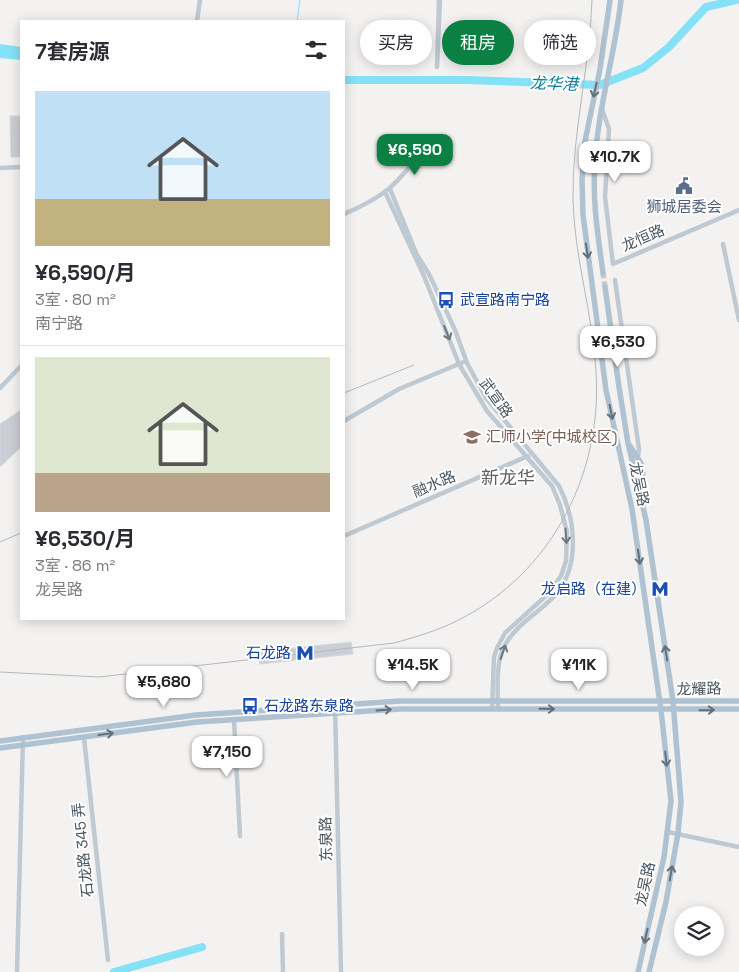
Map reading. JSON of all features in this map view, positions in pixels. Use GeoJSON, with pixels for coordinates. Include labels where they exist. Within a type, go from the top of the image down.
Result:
{"type":"FeatureCollection","features":[{"type":"Feature","properties":{"kind":"main road","name":"龙吴路"},"geometry":{"type":"LineString","coordinates":[[610,0],[585,141],[582,179],[583,215],[606,390],[632,509],[661,710],[671,801],[664,857],[638,972]]}},
{"type":"Feature","properties":{"kind":"main road"},"geometry":{"type":"LineString","coordinates":[[603,273],[594,197],[595,162],[603,99],[621,0]]}},
{"type":"Feature","properties":{"kind":"main road","name":"龙吴路"},"geometry":{"type":"LineString","coordinates":[[605,287],[628,443],[646,520],[674,702],[681,802],[678,833],[666,902],[649,972]]}},
{"type":"Feature","properties":{"kind":"main road"},"geometry":{"type":"LineString","coordinates":[[628,443],[642,465],[646,520]]}},
{"type":"Feature","properties":{"kind":"main road"},"geometry":{"type":"LineString","coordinates":[[0,740],[196,714],[400,701],[659,702]]}},
{"type":"Feature","properties":{"kind":"main road","name":"龙耀路"},"geometry":{"type":"LineString","coordinates":[[659,702],[739,701]]}},
{"type":"Feature","properties":{"kind":"main road"},"geometry":{"type":"LineString","coordinates":[[0,748],[234,719],[401,709],[661,710]]}},
{"type":"Feature","properties":{"kind":"main road","name":"龙耀路"},"geometry":{"type":"LineString","coordinates":[[661,710],[739,709]]}},
{"type":"Feature","properties":{"kind":"street"},"geometry":{"type":"LineString","coordinates":[[197,20],[200,0]]}},
{"type":"Feature","properties":{"kind":"street"},"geometry":{"type":"LineString","coordinates":[[439,0],[437,67],[437,18],[439,0]]}},
{"type":"Feature","properties":{"kind":"street","name":"龙恒路"},"geometry":{"type":"LineString","coordinates":[[602,108],[609,129],[605,197],[613,264],[739,210]]}},
{"type":"Feature","properties":{"kind":"street"},"geometry":{"type":"LineString","coordinates":[[345,214],[371,202],[390,189],[405,173],[423,148]]}},
{"type":"Feature","properties":{"kind":"street"},"geometry":{"type":"LineString","coordinates":[[0,168],[20,167]]}},
{"type":"Feature","properties":{"kind":"street"},"geometry":{"type":"LineString","coordinates":[[390,189],[417,255],[429,274],[455,330],[466,360],[486,398],[559,486],[572,527],[573,546],[564,584],[556,595],[514,632],[505,645],[499,664],[495,709]]}},
{"type":"Feature","properties":{"kind":"street","name":"武宣路"},"geometry":{"type":"LineString","coordinates":[[385,192],[424,276],[459,364],[487,411],[528,456],[552,486],[560,505],[567,532],[566,561],[561,576],[554,587],[505,633],[496,648],[494,657],[495,700]]}},
{"type":"Feature","properties":{"kind":"street"},"geometry":{"type":"LineString","coordinates":[[723,244],[739,320]]}},
{"type":"Feature","properties":{"kind":"street"},"geometry":{"type":"LineString","coordinates":[[615,280],[639,449],[638,456]]}},
{"type":"Feature","properties":{"kind":"street"},"geometry":{"type":"LineString","coordinates":[[345,420],[399,389],[466,360]]}},
{"type":"Feature","properties":{"kind":"street"},"geometry":{"type":"LineString","coordinates":[[0,388],[20,367]]}},
{"type":"Feature","properties":{"kind":"street","name":"融水路"},"geometry":{"type":"LineString","coordinates":[[345,536],[533,454]]}},
{"type":"Feature","properties":{"kind":"street","name":"东泉路"},"geometry":{"type":"LineString","coordinates":[[336,705],[341,972]]}},
{"type":"Feature","properties":{"kind":"street"},"geometry":{"type":"LineString","coordinates":[[234,719],[240,836]]}},
{"type":"Feature","properties":{"kind":"street"},"geometry":{"type":"LineString","coordinates":[[17,972],[23,737]]}},
{"type":"Feature","properties":{"kind":"street","name":"石龙路 345 弄"},"geometry":{"type":"LineString","coordinates":[[84,738],[108,960]]}},
{"type":"Feature","properties":{"kind":"street"},"geometry":{"type":"LineString","coordinates":[[668,832],[739,847]]}},
{"type":"Feature","properties":{"kind":"street"},"geometry":{"type":"LineString","coordinates":[[282,934],[284,972]]}},
{"type":"Feature","properties":{"kind":"water"},"geometry":{"type":"Polygon","coordinates":[[[0,44],[20,47],[20,60],[0,58],[0,44]]]}},
{"type":"Feature","properties":{"kind":"building"},"geometry":{"type":"Polygon","coordinates":[[[10,116],[20,116],[20,157],[11,157],[10,116]]]}},
{"type":"Feature","properties":{"kind":"building"},"geometry":{"type":"Polygon","coordinates":[[[20,411],[20,448],[0,467],[0,424],[20,411]]]}},
{"type":"Feature","properties":{"kind":"building","name":"石龙路"},"geometry":{"type":"Polygon","coordinates":[[[351,642],[353,654],[260,664],[258,652],[351,642]]]}},
{"type":"Feature","properties":{"kind":"waterway"},"geometry":{"type":"LineString","coordinates":[[297,20],[300,0]]}},
{"type":"Feature","properties":{"kind":"waterway","name":"龙华港"},"geometry":{"type":"LineString","coordinates":[[345,80],[467,80],[600,85],[643,68],[669,47],[706,7],[736,0]]}},
{"type":"Feature","properties":{"kind":"waterway"},"geometry":{"type":"LineString","coordinates":[[114,972],[202,947]]}},
{"type":"Feature","properties":{"kind":"tunnel"},"geometry":{"type":"LineString","coordinates":[[603,273],[605,287]]}},
{"type":"Feature","properties":{"kind":"railway"},"geometry":{"type":"LineString","coordinates":[[0,672],[99,677],[394,643],[441,628],[483,606],[514,582],[540,554],[562,522],[578,487],[590,450],[596,411],[594,350],[574,221],[573,199],[575,149],[591,25],[592,0]]}},
{"type":"Feature","properties":{"kind":"railway"},"geometry":{"type":"LineString","coordinates":[[345,393],[414,365]]}},
{"type":"Feature","properties":{"kind":"railway"},"geometry":{"type":"LineString","coordinates":[[0,542],[20,533]]}},
{"type":"Feature","properties":{"kind":"place","name":"狮城居委会"},"geometry":{"type":"Point","coordinates":[684,186]}},
{"type":"Feature","properties":{"kind":"place","name":"武宣路南宁路"},"geometry":{"type":"Point","coordinates":[446,300]}},
{"type":"Feature","properties":{"kind":"place","name":"汇师小学(中城校区)"},"geometry":{"type":"Point","coordinates":[472,437]}},
{"type":"Feature","properties":{"kind":"place","name":"龙启路（在建）"},"geometry":{"type":"Point","coordinates":[660,589]}},
{"type":"Feature","properties":{"kind":"place","name":"石龙路"},"geometry":{"type":"Point","coordinates":[305,653]}},
{"type":"Feature","properties":{"kind":"place","name":"石龙路东泉路"},"geometry":{"type":"Point","coordinates":[250,706]}},
{"type":"Feature","properties":{"kind":"district","name":"新龙华"},"geometry":{"type":"Point","coordinates":[508,478]}}]}
